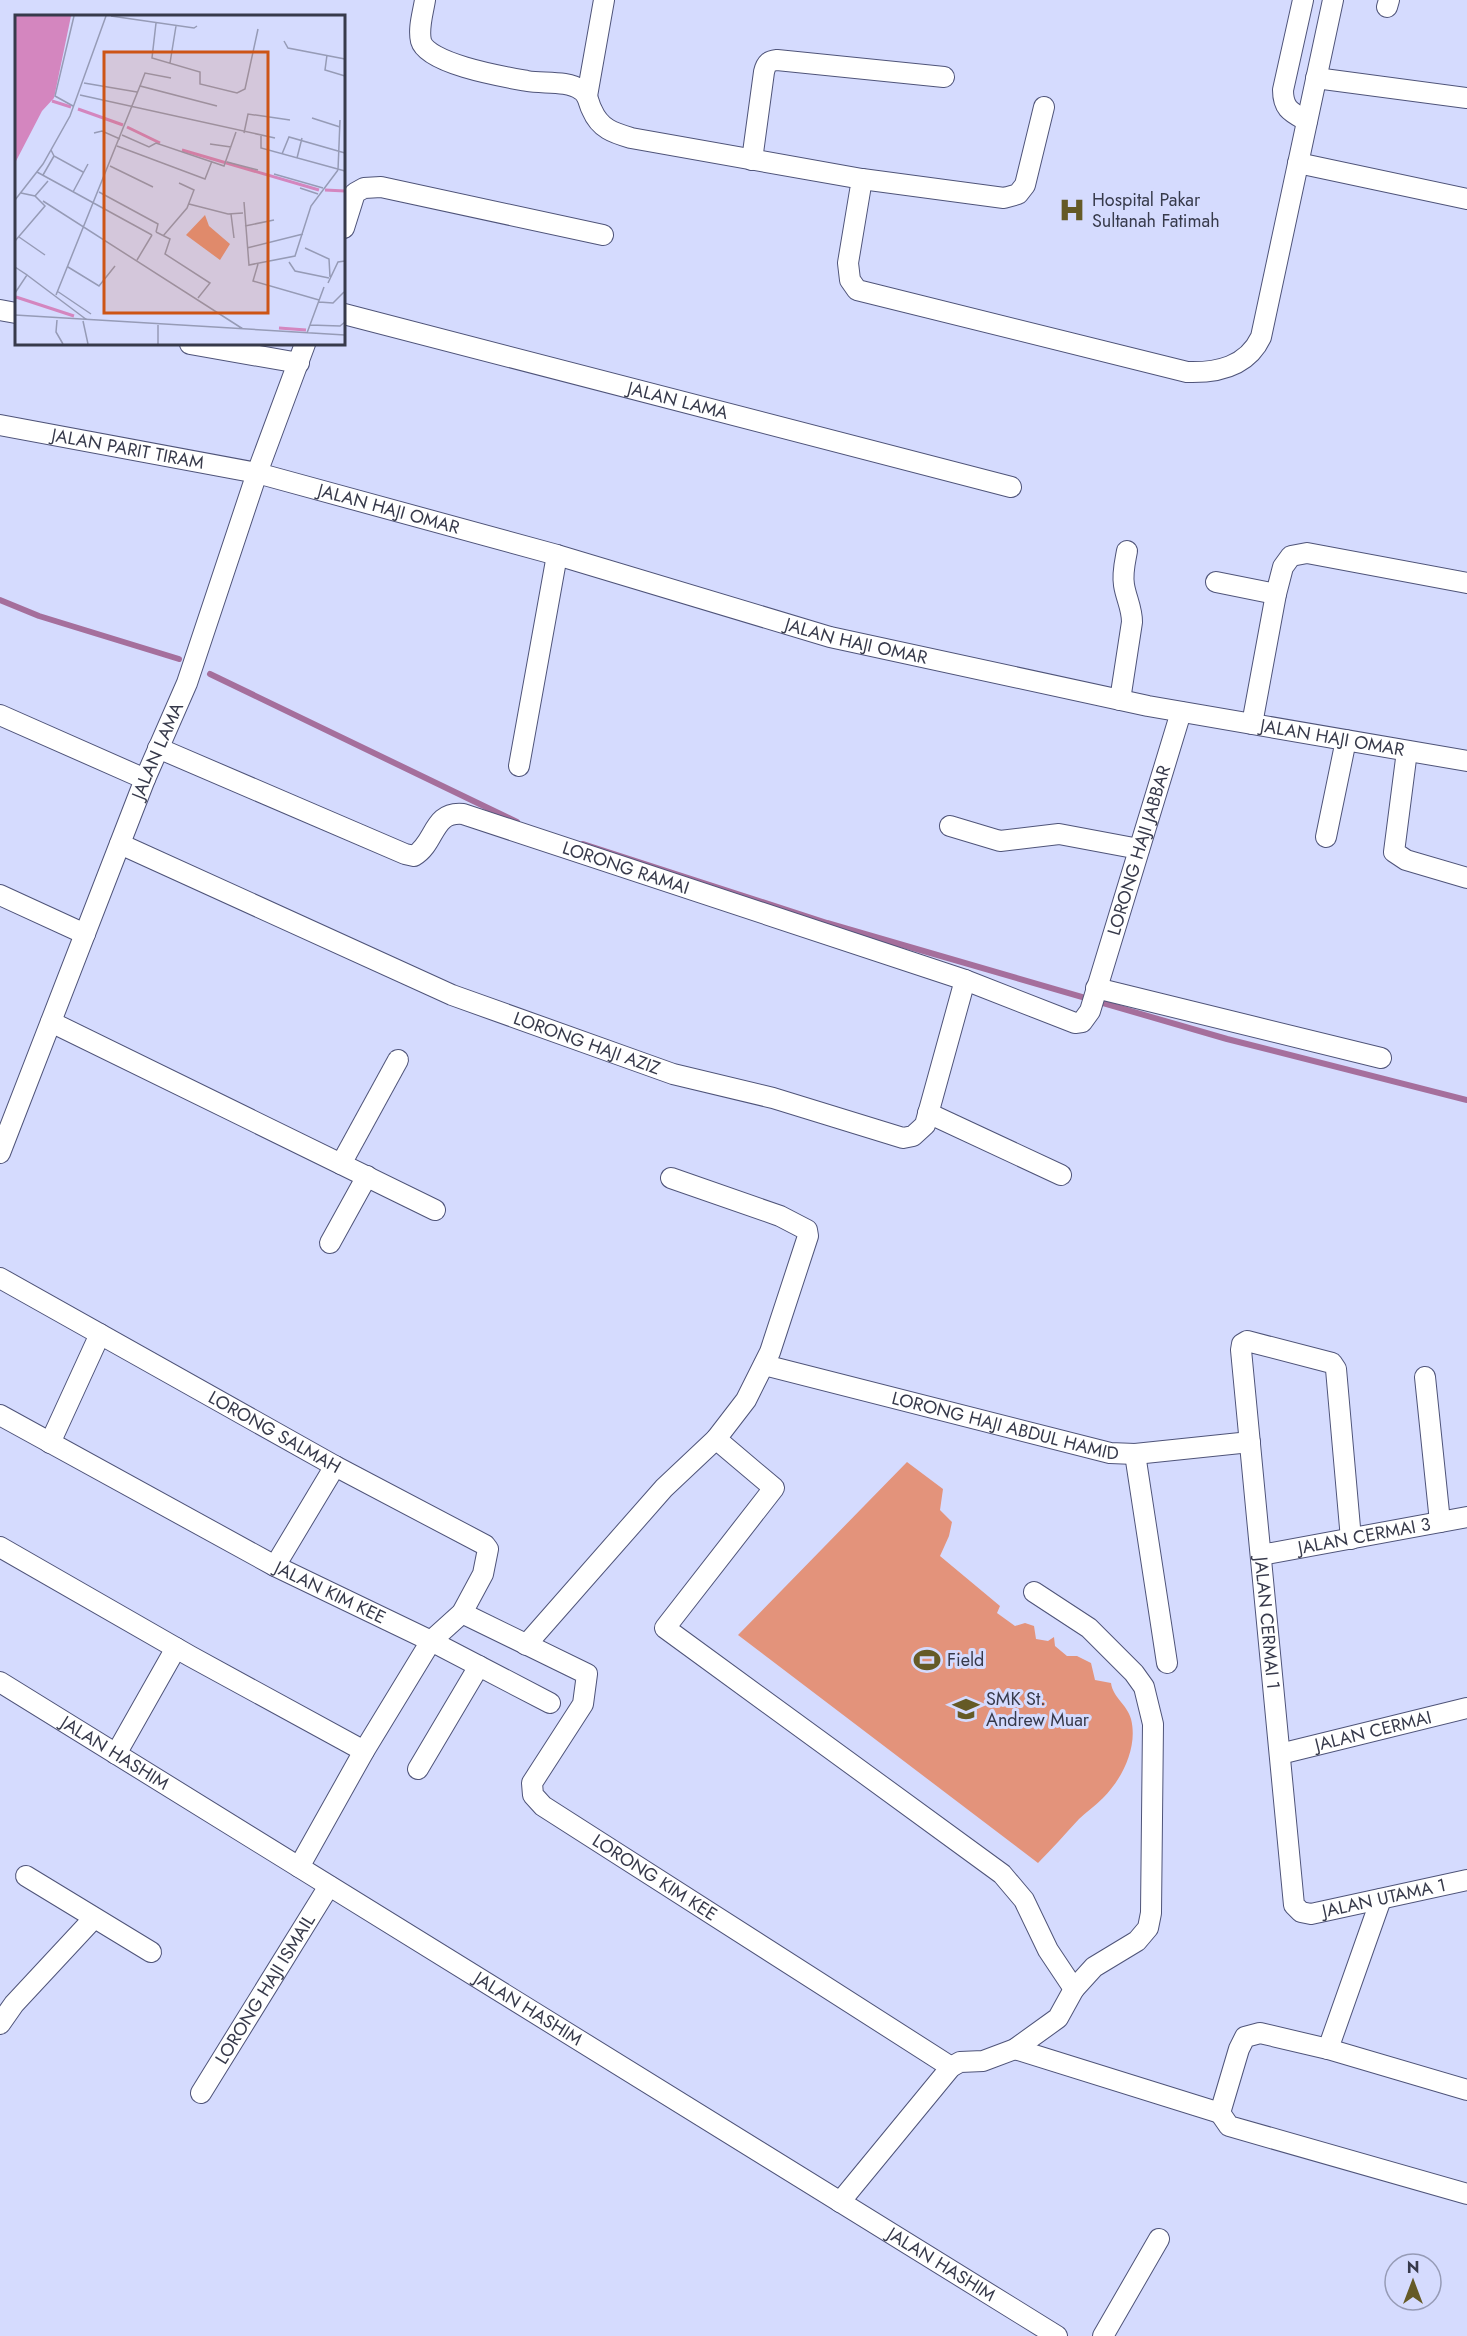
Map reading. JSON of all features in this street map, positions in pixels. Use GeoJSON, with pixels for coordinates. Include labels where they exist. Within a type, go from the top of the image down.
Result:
{"type":"FeatureCollection","features":[{"type":"Feature","properties":{"kind":"street"},"geometry":{"type":"LineString","coordinates":[[425,0],[421,23],[421,42],[428,52],[444,61],[527,81],[572,86],[588,96]]}},
{"type":"Feature","properties":{"kind":"street"},"geometry":{"type":"LineString","coordinates":[[604,0],[588,96],[592,111],[609,131],[632,138],[862,179],[1004,198],[1018,194],[1025,185],[1044,107]]}},
{"type":"Feature","properties":{"kind":"street"},"geometry":{"type":"LineString","coordinates":[[1303,0],[1283,90],[1283,101],[1290,112],[1307,121]]}},
{"type":"Feature","properties":{"kind":"street"},"geometry":{"type":"LineString","coordinates":[[862,179],[848,263],[850,280],[857,290],[1187,372],[1207,373],[1225,370],[1252,351],[1261,337],[1333,0]]}},
{"type":"Feature","properties":{"kind":"street"},"geometry":{"type":"LineString","coordinates":[[752,160],[762,79],[766,65],[770,61],[944,77]]}},
{"type":"Feature","properties":{"kind":"street"},"geometry":{"type":"LineString","coordinates":[[1316,78],[1467,98]]}},
{"type":"Feature","properties":{"kind":"street"},"geometry":{"type":"LineString","coordinates":[[1298,163],[1467,199]]}},
{"type":"Feature","properties":{"kind":"street"},"geometry":{"type":"LineString","coordinates":[[345,225],[355,193],[364,188],[381,188],[603,235]]}},
{"type":"Feature","properties":{"kind":"street"},"geometry":{"type":"LineString","coordinates":[[0,310],[15,313]]}},
{"type":"Feature","properties":{"kind":"street","name":"JALAN LAMA"},"geometry":{"type":"LineString","coordinates":[[345,314],[1011,487]]}},
{"type":"Feature","properties":{"kind":"street"},"geometry":{"type":"LineString","coordinates":[[196,345],[298,363]]}},
{"type":"Feature","properties":{"kind":"street","name":"JALAN LAMA"},"geometry":{"type":"LineString","coordinates":[[0,1153],[145,779],[187,683],[257,473],[305,345]]}},
{"type":"Feature","properties":{"kind":"street","name":"JALAN PARIT TIRAM"},"geometry":{"type":"LineString","coordinates":[[0,425],[257,473]]}},
{"type":"Feature","properties":{"kind":"street","name":"JALAN HAJI OMAR"},"geometry":{"type":"LineString","coordinates":[[257,473],[557,555],[830,637],[1181,712],[1467,761]]}},
{"type":"Feature","properties":{"kind":"street"},"geometry":{"type":"LineString","coordinates":[[1120,700],[1132,622],[1123,571],[1127,551]]}},
{"type":"Feature","properties":{"kind":"street"},"geometry":{"type":"LineString","coordinates":[[1252,724],[1282,567],[1291,556],[1307,553],[1467,583]]}},
{"type":"Feature","properties":{"kind":"street"},"geometry":{"type":"LineString","coordinates":[[519,766],[557,555]]}},
{"type":"Feature","properties":{"kind":"street"},"geometry":{"type":"LineString","coordinates":[[1216,582],[1276,594]]}},
{"type":"Feature","properties":{"kind":"street","name":"LORONG HAJI JABBAR"},"geometry":{"type":"LineString","coordinates":[[1093,999],[1181,712]]}},
{"type":"Feature","properties":{"kind":"street"},"geometry":{"type":"LineString","coordinates":[[0,715],[145,779]]}},
{"type":"Feature","properties":{"kind":"street"},"geometry":{"type":"LineString","coordinates":[[1326,837],[1346,740]]}},
{"type":"Feature","properties":{"kind":"street","name":"LORONG RAMAI"},"geometry":{"type":"LineString","coordinates":[[158,748],[405,854],[414,856],[421,852],[443,818],[451,813],[463,814],[965,980],[1075,1023],[1082,1022],[1093,999]]}},
{"type":"Feature","properties":{"kind":"street"},"geometry":{"type":"LineString","coordinates":[[1407,751],[1394,852],[1406,860],[1467,878]]}},
{"type":"Feature","properties":{"kind":"street"},"geometry":{"type":"LineString","coordinates":[[950,826],[1000,841],[1059,834],[1139,849]]}},
{"type":"Feature","properties":{"kind":"street","name":"LORONG HAJI AZIZ"},"geometry":{"type":"LineString","coordinates":[[120,844],[452,995],[672,1074],[773,1098],[903,1138],[913,1136],[925,1125],[965,980]]}},
{"type":"Feature","properties":{"kind":"street"},"geometry":{"type":"LineString","coordinates":[[0,895],[85,934]]}},
{"type":"Feature","properties":{"kind":"street"},"geometry":{"type":"LineString","coordinates":[[1093,999],[1381,1058]]}},
{"type":"Feature","properties":{"kind":"street"},"geometry":{"type":"LineString","coordinates":[[51,1022],[435,1209]]}},
{"type":"Feature","properties":{"kind":"street"},"geometry":{"type":"LineString","coordinates":[[341,1164],[398,1060]]}},
{"type":"Feature","properties":{"kind":"street"},"geometry":{"type":"LineString","coordinates":[[928,1113],[1061,1175]]}},
{"type":"Feature","properties":{"kind":"street"},"geometry":{"type":"LineString","coordinates":[[330,1243],[367,1176]]}},
{"type":"Feature","properties":{"kind":"street"},"geometry":{"type":"LineString","coordinates":[[462,1612],[526,1645],[664,1488],[716,1439],[746,1400],[764,1365],[808,1233],[796,1223],[780,1216],[671,1178]]}},
{"type":"Feature","properties":{"kind":"street","name":"LORONG SALMAH"},"geometry":{"type":"LineString","coordinates":[[0,1278],[335,1466],[485,1545],[489,1553],[483,1574],[462,1612],[431,1641]]}},
{"type":"Feature","properties":{"kind":"street"},"geometry":{"type":"LineString","coordinates":[[50,1443],[100,1334]]}},
{"type":"Feature","properties":{"kind":"street","name":"JALAN CERMAI 1"},"geometry":{"type":"LineString","coordinates":[[1301,1912],[1294,1905],[1240,1350],[1242,1344],[1247,1341],[1332,1363],[1336,1369],[1352,1539]]}},
{"type":"Feature","properties":{"kind":"street","name":"LORONG HAJI ABDUL HAMID"},"geometry":{"type":"LineString","coordinates":[[764,1365],[1117,1454],[1250,1442]]}},
{"type":"Feature","properties":{"kind":"street"},"geometry":{"type":"LineString","coordinates":[[1425,1377],[1440,1522]]}},
{"type":"Feature","properties":{"kind":"street","name":"JALAN KIM KEE"},"geometry":{"type":"LineString","coordinates":[[0,1415],[275,1566],[431,1641],[550,1703]]}},
{"type":"Feature","properties":{"kind":"street"},"geometry":{"type":"LineString","coordinates":[[716,1439],[774,1488],[665,1628],[1002,1874],[1024,1900],[1048,1950],[1074,1989]]}},
{"type":"Feature","properties":{"kind":"street"},"geometry":{"type":"LineString","coordinates":[[1135,1454],[1167,1663]]}},
{"type":"Feature","properties":{"kind":"street"},"geometry":{"type":"LineString","coordinates":[[275,1566],[335,1466]]}},
{"type":"Feature","properties":{"kind":"street","name":"JALAN CERMAI 3"},"geometry":{"type":"LineString","coordinates":[[1261,1555],[1467,1517]]}},
{"type":"Feature","properties":{"kind":"street"},"geometry":{"type":"LineString","coordinates":[[0,1547],[176,1648],[364,1751]]}},
{"type":"Feature","properties":{"kind":"street"},"geometry":{"type":"LineString","coordinates":[[840,2202],[951,2067],[960,2062],[983,2061],[1015,2049],[1058,2018],[1074,1989],[1094,1967],[1137,1941],[1148,1928],[1153,1724],[1144,1687],[1134,1673],[1089,1628],[1034,1592]]}},
{"type":"Feature","properties":{"kind":"street"},"geometry":{"type":"LineString","coordinates":[[299,1867],[364,1751],[431,1641]]}},
{"type":"Feature","properties":{"kind":"street","name":"LORONG KIM KEE"},"geometry":{"type":"LineString","coordinates":[[526,1645],[586,1674],[583,1704],[532,1783],[533,1795],[543,1806],[951,2067]]}},
{"type":"Feature","properties":{"kind":"street"},"geometry":{"type":"LineString","coordinates":[[116,1754],[176,1648]]}},
{"type":"Feature","properties":{"kind":"street"},"geometry":{"type":"LineString","coordinates":[[418,1769],[479,1666]]}},
{"type":"Feature","properties":{"kind":"street","name":"JALAN HASHIM"},"geometry":{"type":"LineString","coordinates":[[0,1682],[1057,2336]]}},
{"type":"Feature","properties":{"kind":"street","name":"JALAN CERMAI"},"geometry":{"type":"LineString","coordinates":[[1280,1754],[1467,1708]]}},
{"type":"Feature","properties":{"kind":"street"},"geometry":{"type":"LineString","coordinates":[[26,1876],[152,1952]]}},
{"type":"Feature","properties":{"kind":"street","name":"JALAN UTAMA 1"},"geometry":{"type":"LineString","coordinates":[[1301,1912],[1311,1914],[1467,1880]]}},
{"type":"Feature","properties":{"kind":"street","name":"LORONG HAJI ISMAIL"},"geometry":{"type":"LineString","coordinates":[[201,2093],[329,1886]]}},
{"type":"Feature","properties":{"kind":"street"},"geometry":{"type":"LineString","coordinates":[[1328,2049],[1381,1899]]}},
{"type":"Feature","properties":{"kind":"street"},"geometry":{"type":"LineString","coordinates":[[0,2024],[14,2004],[94,1918]]}},
{"type":"Feature","properties":{"kind":"street"},"geometry":{"type":"LineString","coordinates":[[1220,2113],[1239,2049],[1245,2037],[1260,2033],[1328,2049],[1467,2090]]}},
{"type":"Feature","properties":{"kind":"street"},"geometry":{"type":"LineString","coordinates":[[1015,2049],[1220,2113],[1229,2126],[1467,2194]]}},
{"type":"Feature","properties":{"kind":"street"},"geometry":{"type":"LineString","coordinates":[[1103,2336],[1159,2239]]}},
{"type":"Feature","properties":{"kind":"shaded area","name":"Field"},"geometry":{"type":"Polygon","coordinates":[[[907,1462],[943,1489],[940,1510],[952,1522],[949,1536],[940,1556],[1000,1606],[997,1613],[1015,1626],[1025,1623],[1034,1626],[1036,1639],[1048,1641],[1054,1637],[1055,1646],[1067,1656],[1077,1656],[1091,1663],[1095,1680],[1111,1683],[1114,1693],[1131,1719],[1133,1729],[1130,1751],[1117,1781],[1038,1863],[738,1635],[907,1462]]]}},
{"type":"Feature","properties":{"kind":"waterway"},"geometry":{"type":"LineString","coordinates":[[0,600],[39,616],[179,659]]}},
{"type":"Feature","properties":{"kind":"waterway"},"geometry":{"type":"LineString","coordinates":[[210,674],[517,822]]}},
{"type":"Feature","properties":{"kind":"waterway"},"geometry":{"type":"LineString","coordinates":[[583,844],[827,923],[1227,1039],[1467,1100]]}},
{"type":"Feature","properties":{"kind":"place","name":"Hospital Pakar Sultanah Fatimah"},"geometry":{"type":"Point","coordinates":[1072,210]}},
{"type":"Feature","properties":{"kind":"place","name":"Field"},"geometry":{"type":"Point","coordinates":[927,1660]}},
{"type":"Feature","properties":{"kind":"place","name":"SMK St. Andrew Muar"},"geometry":{"type":"Point","coordinates":[966,1709]}}]}
